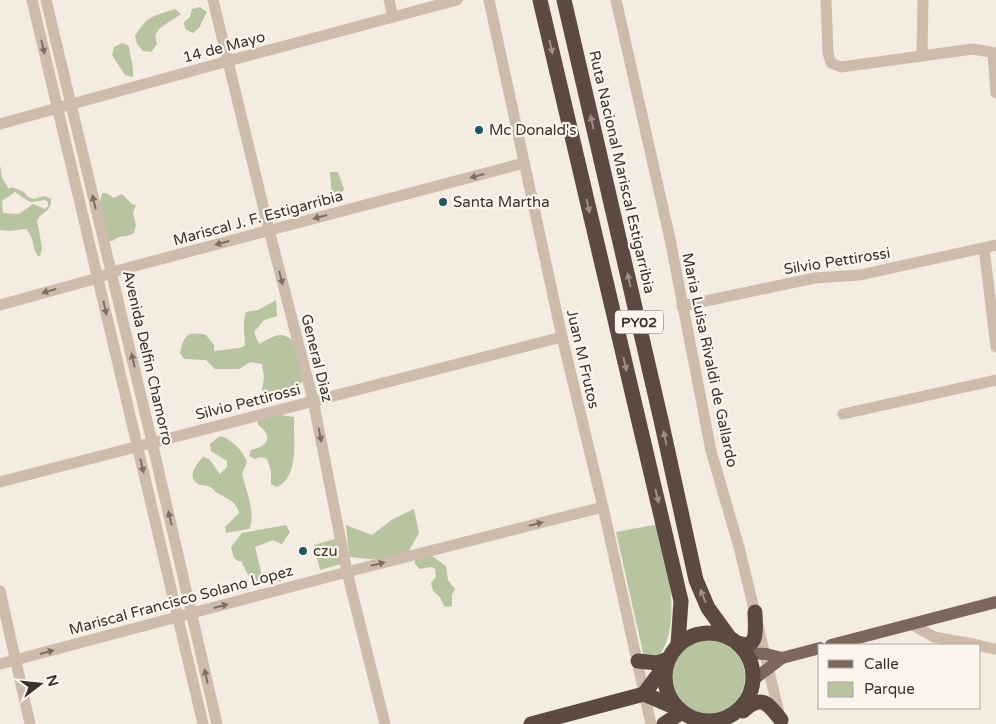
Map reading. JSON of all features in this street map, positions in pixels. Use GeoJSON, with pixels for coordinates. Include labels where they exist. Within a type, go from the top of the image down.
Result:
{"type":"FeatureCollection","features":[{"type":"Feature","properties":{"kind":"highway","name":"PY02"},"geometry":{"type":"LineString","coordinates":[[540,0],[681,601],[678,644]]}},
{"type":"Feature","properties":{"kind":"highway","name":"Ruta Nacional Mariscal Estigarribia"},"geometry":{"type":"LineString","coordinates":[[564,0],[696,580],[708,608],[738,644]]}},
{"type":"Feature","properties":{"kind":"highway"},"geometry":{"type":"LineString","coordinates":[[531,724],[644,694],[678,644],[702,632],[721,634],[738,644],[749,644],[755,636],[755,612]]}},
{"type":"Feature","properties":{"kind":"highway","name":"PY02"},"geometry":{"type":"LineString","coordinates":[[738,644],[752,666],[753,680]]}},
{"type":"Feature","properties":{"kind":"highway"},"geometry":{"type":"LineString","coordinates":[[638,661],[657,663],[667,661]]}},
{"type":"Feature","properties":{"kind":"highway"},"geometry":{"type":"LineString","coordinates":[[667,661],[664,673],[666,688],[672,702],[685,715]]}},
{"type":"Feature","properties":{"kind":"highway"},"geometry":{"type":"LineString","coordinates":[[743,713],[751,692],[753,680]]}},
{"type":"Feature","properties":{"kind":"highway"},"geometry":{"type":"LineString","coordinates":[[644,694],[701,721],[718,721],[733,714],[743,713],[750,704],[762,702],[767,704],[781,722]]}},
{"type":"Feature","properties":{"kind":"highway"},"geometry":{"type":"LineString","coordinates":[[664,724],[685,715]]}},
{"type":"Feature","properties":{"kind":"main road"},"geometry":{"type":"LineString","coordinates":[[835,644],[996,602]]}},
{"type":"Feature","properties":{"kind":"main road"},"geometry":{"type":"LineString","coordinates":[[738,644],[782,658]]}},
{"type":"Feature","properties":{"kind":"main road"},"geometry":{"type":"LineString","coordinates":[[753,680],[782,658],[818,649]]}},
{"type":"Feature","properties":{"kind":"street","name":"Avenida Delfin Chamorro"},"geometry":{"type":"LineString","coordinates":[[32,0],[202,724]]}},
{"type":"Feature","properties":{"kind":"street","name":"Avenida Delfin Chamorro"},"geometry":{"type":"LineString","coordinates":[[46,0],[112,272],[217,724]]}},
{"type":"Feature","properties":{"kind":"street","name":"General Diaz"},"geometry":{"type":"LineString","coordinates":[[213,0],[313,400],[347,572],[385,724]]}},
{"type":"Feature","properties":{"kind":"street"},"geometry":{"type":"LineString","coordinates":[[389,0],[393,17]]}},
{"type":"Feature","properties":{"kind":"street","name":"14 de Mayo"},"geometry":{"type":"LineString","coordinates":[[0,124],[457,0]]}},
{"type":"Feature","properties":{"kind":"street","name":"Juan M Frutos"},"geometry":{"type":"LineString","coordinates":[[489,0],[562,337],[603,507],[651,724]]}},
{"type":"Feature","properties":{"kind":"street","name":"Maria Luisa Rivaldi de Gallardo"},"geometry":{"type":"LineString","coordinates":[[616,0],[670,239],[711,452],[740,547],[781,722]]}},
{"type":"Feature","properties":{"kind":"street"},"geometry":{"type":"LineString","coordinates":[[826,0],[828,53],[831,63],[841,67],[973,49],[994,53],[996,93]]}},
{"type":"Feature","properties":{"kind":"street"},"geometry":{"type":"LineString","coordinates":[[922,56],[923,0]]}},
{"type":"Feature","properties":{"kind":"street","name":"Mariscal J. F. Estigarribia"},"geometry":{"type":"LineString","coordinates":[[0,305],[98,278],[112,272],[524,164]]}},
{"type":"Feature","properties":{"kind":"street","name":"Silvio Pettirossi"},"geometry":{"type":"LineString","coordinates":[[682,306],[815,278],[860,275],[996,245]]}},
{"type":"Feature","properties":{"kind":"street"},"geometry":{"type":"LineString","coordinates":[[984,248],[996,347]]}},
{"type":"Feature","properties":{"kind":"street","name":"Silvio Pettirossi"},"geometry":{"type":"LineString","coordinates":[[0,482],[562,337]]}},
{"type":"Feature","properties":{"kind":"street"},"geometry":{"type":"LineString","coordinates":[[844,414],[996,380]]}},
{"type":"Feature","properties":{"kind":"street","name":"Mariscal Francisco Solano Lopez"},"geometry":{"type":"LineString","coordinates":[[0,664],[347,572],[603,507]]}},
{"type":"Feature","properties":{"kind":"street"},"geometry":{"type":"LineString","coordinates":[[0,591],[30,724]]}},
{"type":"Feature","properties":{"kind":"street"},"geometry":{"type":"LineString","coordinates":[[911,624],[934,637],[973,644]]}},
{"type":"Feature","properties":{"kind":"street"},"geometry":{"type":"LineString","coordinates":[[981,645],[996,649]]}},
{"type":"Feature","properties":{"kind":"green space"},"geometry":{"type":"Polygon","coordinates":[[[200,7],[207,12],[199,28],[193,33],[185,29],[184,22],[190,17],[192,9],[200,7]]]}},
{"type":"Feature","properties":{"kind":"green space"},"geometry":{"type":"Polygon","coordinates":[[[175,9],[181,14],[160,28],[155,35],[157,44],[151,52],[143,51],[137,44],[135,36],[140,29],[152,17],[175,9]]]}},
{"type":"Feature","properties":{"kind":"green space"},"geometry":{"type":"Polygon","coordinates":[[[122,43],[129,46],[133,77],[125,75],[112,55],[114,47],[122,43]]]}},
{"type":"Feature","properties":{"kind":"green space"},"geometry":{"type":"Polygon","coordinates":[[[0,165],[2,178],[9,189],[12,187],[34,199],[45,196],[51,199],[51,203],[37,220],[42,248],[40,256],[34,250],[31,235],[26,229],[0,230],[0,165]],[[15,192],[2,201],[3,213],[19,214],[33,204],[45,209],[48,206],[48,202],[45,200],[28,201],[15,192]]]}},
{"type":"Feature","properties":{"kind":"green space"},"geometry":{"type":"Polygon","coordinates":[[[330,172],[338,172],[344,189],[340,196],[332,196],[330,172]]]}},
{"type":"Feature","properties":{"kind":"green space"},"geometry":{"type":"Polygon","coordinates":[[[102,193],[106,193],[114,198],[122,194],[132,204],[136,205],[133,213],[136,225],[134,233],[108,241],[99,206],[102,193]]]}},
{"type":"Feature","properties":{"kind":"green space"},"geometry":{"type":"Polygon","coordinates":[[[276,300],[277,316],[264,320],[254,332],[259,344],[278,335],[286,336],[297,343],[303,380],[296,392],[269,401],[262,390],[264,377],[262,364],[250,362],[239,369],[215,369],[206,360],[184,359],[180,353],[185,338],[190,334],[206,335],[214,345],[214,351],[245,346],[244,324],[246,312],[258,310],[276,300]]]}},
{"type":"Feature","properties":{"kind":"green space"},"geometry":{"type":"Polygon","coordinates":[[[281,415],[294,417],[294,456],[289,475],[277,487],[271,484],[271,471],[267,459],[261,457],[255,459],[249,456],[251,450],[259,448],[267,440],[263,429],[258,425],[257,419],[281,415]]]}},
{"type":"Feature","properties":{"kind":"green space"},"geometry":{"type":"Polygon","coordinates":[[[220,436],[236,446],[247,462],[242,474],[250,501],[252,516],[249,529],[226,533],[225,527],[239,513],[236,505],[211,488],[198,484],[193,478],[194,470],[203,457],[209,459],[220,474],[227,467],[227,461],[211,451],[210,444],[220,436]]]}},
{"type":"Feature","properties":{"kind":"green space"},"geometry":{"type":"Polygon","coordinates":[[[414,509],[419,533],[407,554],[379,560],[349,557],[346,525],[372,535],[393,519],[414,509]]]}},
{"type":"Feature","properties":{"kind":"green space"},"geometry":{"type":"Polygon","coordinates":[[[659,524],[669,574],[672,611],[666,644],[658,657],[644,657],[616,532],[659,524]]]}},
{"type":"Feature","properties":{"kind":"green space"},"geometry":{"type":"Polygon","coordinates":[[[286,525],[290,532],[282,544],[273,540],[255,547],[262,575],[276,575],[283,581],[252,583],[241,561],[234,558],[231,547],[242,533],[286,525]]]}},
{"type":"Feature","properties":{"kind":"green space"},"geometry":{"type":"Polygon","coordinates":[[[335,539],[341,564],[320,570],[314,545],[335,539]]]}},
{"type":"Feature","properties":{"kind":"green space"},"geometry":{"type":"Polygon","coordinates":[[[432,556],[446,566],[448,580],[455,589],[452,595],[452,606],[444,606],[440,597],[433,591],[431,583],[436,577],[435,569],[431,567],[420,569],[414,563],[416,559],[432,556]]]}},
{"type":"Feature","properties":{"kind":"green space"},"geometry":{"type":"Polygon","coordinates":[[[701,640],[715,640],[729,646],[739,656],[745,670],[743,691],[729,708],[715,714],[701,714],[687,708],[677,698],[671,684],[671,670],[677,656],[687,646],[701,640]]]}},
{"type":"Feature","properties":{"kind":"place","name":"Mc Donald's"},"geometry":{"type":"Point","coordinates":[479,130]}},
{"type":"Feature","properties":{"kind":"place","name":"Santa Martha"},"geometry":{"type":"Point","coordinates":[443,202]}},
{"type":"Feature","properties":{"kind":"place","name":"czu"},"geometry":{"type":"Point","coordinates":[303,551]}}]}
